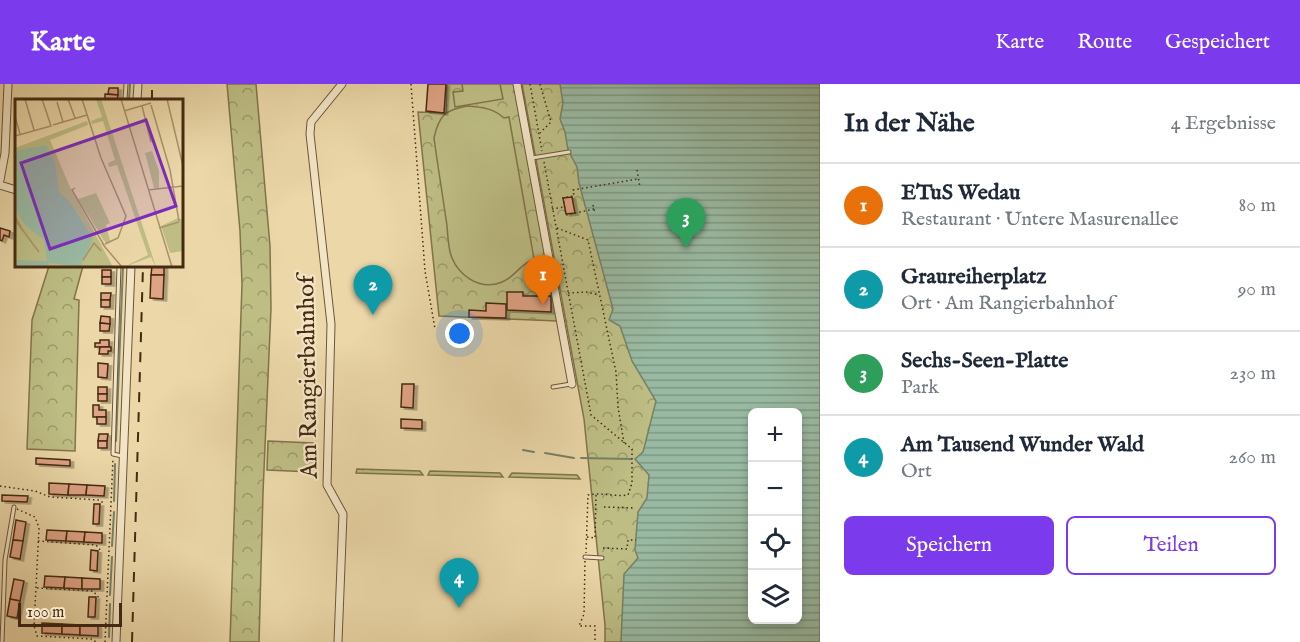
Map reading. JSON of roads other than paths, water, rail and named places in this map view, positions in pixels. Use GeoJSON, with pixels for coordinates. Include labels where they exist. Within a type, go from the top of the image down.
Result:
{"type":"FeatureCollection","features":[{"type":"Feature","properties":{"kind":"street"},"geometry":{"type":"LineString","coordinates":[[0,180],[5,153],[8,84]]}},
{"type":"Feature","properties":{"kind":"street"},"geometry":{"type":"LineString","coordinates":[[137,99],[138,84]]}},
{"type":"Feature","properties":{"kind":"street","name":"Am Rangierbahnhof"},"geometry":{"type":"LineString","coordinates":[[338,642],[343,514],[327,485],[331,324],[310,134],[311,123],[342,84]]}},
{"type":"Feature","properties":{"kind":"street"},"geometry":{"type":"LineString","coordinates":[[518,84],[572,384]]}},
{"type":"Feature","properties":{"kind":"street"},"geometry":{"type":"LineString","coordinates":[[0,185],[15,190]]}},
{"type":"Feature","properties":{"kind":"street"},"geometry":{"type":"LineString","coordinates":[[116,642],[131,267]]}},
{"type":"Feature","properties":{"kind":"lane"},"geometry":{"type":"LineString","coordinates":[[125,99],[126,84]]}},
{"type":"Feature","properties":{"kind":"lane"},"geometry":{"type":"LineString","coordinates":[[531,158],[569,152]]}},
{"type":"Feature","properties":{"kind":"lane"},"geometry":{"type":"LineString","coordinates":[[119,267],[113,454],[124,456]]}},
{"type":"Feature","properties":{"kind":"lane"},"geometry":{"type":"LineString","coordinates":[[553,387],[572,384]]}},
{"type":"Feature","properties":{"kind":"lane"},"geometry":{"type":"LineString","coordinates":[[2,642],[5,560],[14,507]]}},
{"type":"Feature","properties":{"kind":"lane"},"geometry":{"type":"LineString","coordinates":[[585,558],[602,558]]}},
{"type":"Feature","properties":{"kind":"waterway"},"geometry":{"type":"LineString","coordinates":[[129,99],[130,84]]}},
{"type":"Feature","properties":{"kind":"waterway"},"geometry":{"type":"LineString","coordinates":[[116,441],[123,267]]}},
{"type":"Feature","properties":{"kind":"waterway"},"geometry":{"type":"LineString","coordinates":[[523,450],[534,452]]}},
{"type":"Feature","properties":{"kind":"waterway"},"geometry":{"type":"LineString","coordinates":[[545,453],[574,458]]}},
{"type":"Feature","properties":{"kind":"waterway"},"geometry":{"type":"LineString","coordinates":[[581,458],[631,459]]}},
{"type":"Feature","properties":{"kind":"waterway"},"geometry":{"type":"LineString","coordinates":[[114,501],[115,464]]}},
{"type":"Feature","properties":{"kind":"waterway"},"geometry":{"type":"LineString","coordinates":[[112,546],[114,512]]}},
{"type":"Feature","properties":{"kind":"waterway"},"geometry":{"type":"LineString","coordinates":[[110,595],[112,557]]}},
{"type":"Feature","properties":{"kind":"waterway"},"geometry":{"type":"LineString","coordinates":[[109,637],[110,604]]}},
{"type":"Feature","properties":{"kind":"railway"},"geometry":{"type":"LineString","coordinates":[[152,84],[152,99]]}},
{"type":"Feature","properties":{"kind":"railway"},"geometry":{"type":"LineString","coordinates":[[132,642],[143,267]]}},
{"type":"Feature","properties":{"kind":"place","name":"Sechs-Seen-Platte"},"geometry":{"type":"Point","coordinates":[686,248]}},
{"type":"Feature","properties":{"kind":"place","name":"ETuS Wedau"},"geometry":{"type":"Point","coordinates":[543,305]}},
{"type":"Feature","properties":{"kind":"place","name":"Graureiherplatz"},"geometry":{"type":"Point","coordinates":[373,315]}},
{"type":"Feature","properties":{"kind":"place","name":"Am Tausend Wunder Wald"},"geometry":{"type":"Point","coordinates":[459,608]}}]}
